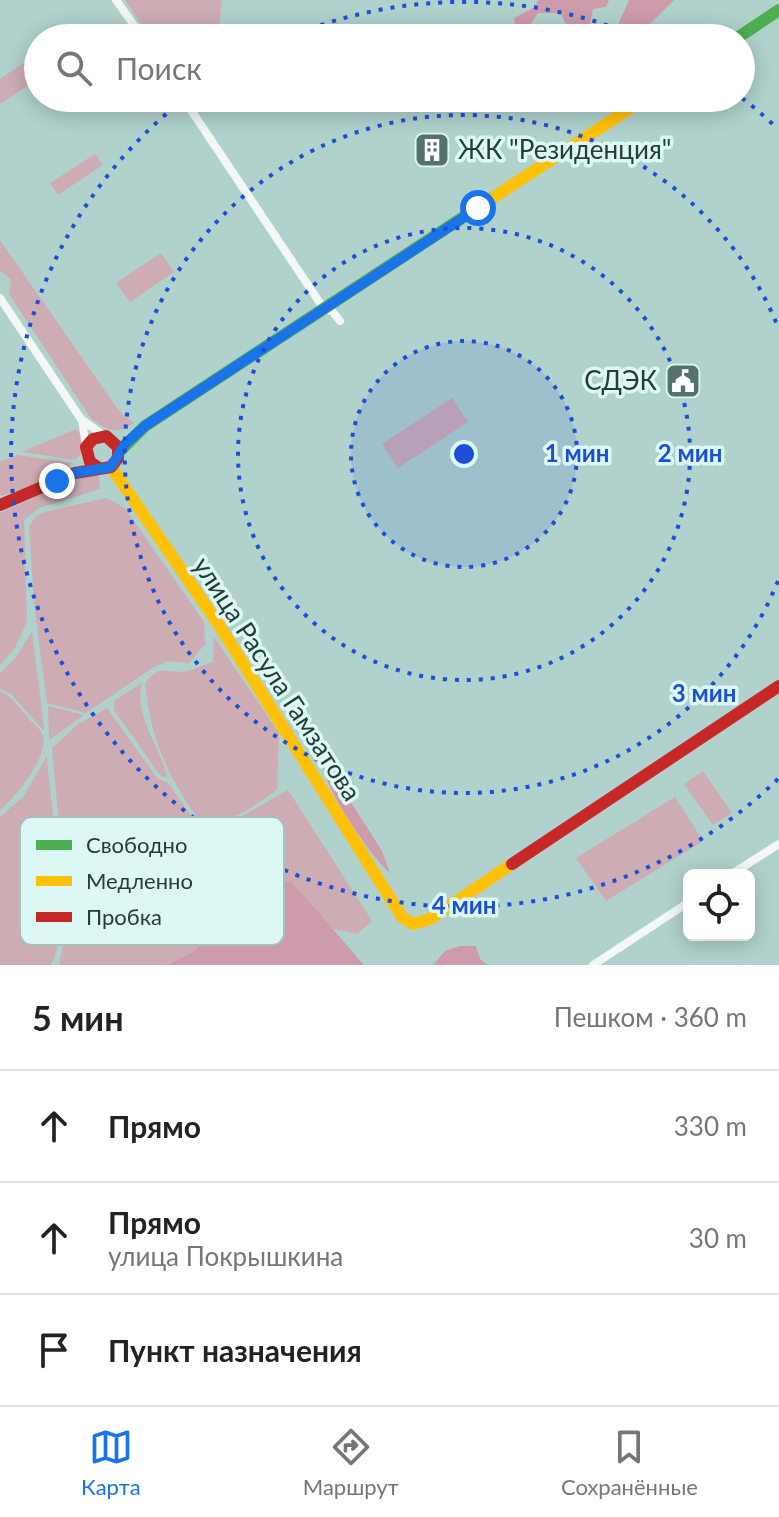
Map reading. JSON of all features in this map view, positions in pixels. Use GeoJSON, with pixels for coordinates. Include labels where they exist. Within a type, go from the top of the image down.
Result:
{"type":"FeatureCollection","features":[{"type":"Feature","properties":{"kind":"street"},"geometry":{"type":"LineString","coordinates":[[116,0],[133,24]]}},
{"type":"Feature","properties":{"kind":"street"},"geometry":{"type":"LineString","coordinates":[[755,26],[779,10]]}},
{"type":"Feature","properties":{"kind":"street"},"geometry":{"type":"LineString","coordinates":[[192,112],[324,309],[332,311],[340,321]]}},
{"type":"Feature","properties":{"kind":"street"},"geometry":{"type":"LineString","coordinates":[[0,505],[57,481],[105,468],[145,426],[625,112]]}},
{"type":"Feature","properties":{"kind":"street"},"geometry":{"type":"LineString","coordinates":[[0,298],[81,419],[116,442],[119,452]]}},
{"type":"Feature","properties":{"kind":"street"},"geometry":{"type":"LineString","coordinates":[[81,419],[90,462],[105,468]]}},
{"type":"Feature","properties":{"kind":"street"},"geometry":{"type":"LineString","coordinates":[[57,481],[75,468],[93,439],[145,426]]}},
{"type":"Feature","properties":{"kind":"street","name":"улица Расула Гамзатова"},"geometry":{"type":"LineString","coordinates":[[105,468],[219,625],[402,917],[413,924],[430,919],[779,686]]}},
{"type":"Feature","properties":{"kind":"street"},"geometry":{"type":"LineString","coordinates":[[739,869],[779,844]]}},
{"type":"Feature","properties":{"kind":"street"},"geometry":{"type":"LineString","coordinates":[[593,965],[683,906]]}},
{"type":"Feature","properties":{"kind":"shaded area"},"geometry":{"type":"Polygon","coordinates":[[[125,0],[222,0],[219,24],[141,24],[125,0]]]}},
{"type":"Feature","properties":{"kind":"shaded area"},"geometry":{"type":"Polygon","coordinates":[[[538,0],[609,0],[606,7],[593,9],[590,24],[568,24],[561,13],[538,13],[531,24],[515,24],[514,18],[535,7],[538,0]]]}},
{"type":"Feature","properties":{"kind":"shaded area"},"geometry":{"type":"Polygon","coordinates":[[[629,0],[674,0],[650,24],[618,24],[629,0]]]}},
{"type":"Feature","properties":{"kind":"shaded area"},"geometry":{"type":"Polygon","coordinates":[[[24,63],[24,88],[0,104],[0,79],[24,63]]]}},
{"type":"Feature","properties":{"kind":"shaded area"},"geometry":{"type":"Polygon","coordinates":[[[95,154],[103,165],[58,195],[50,183],[95,154]]]}},
{"type":"Feature","properties":{"kind":"shaded area"},"geometry":{"type":"Polygon","coordinates":[[[0,240],[119,411],[134,423],[116,430],[100,425],[90,417],[9,294],[11,279],[0,271],[0,240]]]}},
{"type":"Feature","properties":{"kind":"shaded area"},"geometry":{"type":"Polygon","coordinates":[[[161,253],[174,272],[130,302],[116,283],[161,253]]]}},
{"type":"Feature","properties":{"kind":"shaded area"},"geometry":{"type":"Polygon","coordinates":[[[452,398],[468,422],[398,468],[382,444],[452,398]]]}},
{"type":"Feature","properties":{"kind":"shaded area"},"geometry":{"type":"Polygon","coordinates":[[[76,429],[82,436],[82,452],[75,460],[22,452],[76,429]]]}},
{"type":"Feature","properties":{"kind":"shaded area"},"geometry":{"type":"Polygon","coordinates":[[[17,455],[73,463],[34,485],[0,496],[0,462],[17,455]]]}},
{"type":"Feature","properties":{"kind":"shaded area"},"geometry":{"type":"Polygon","coordinates":[[[99,474],[100,489],[39,508],[24,520],[27,621],[15,648],[0,665],[0,513],[82,476],[99,474]]]}},
{"type":"Feature","properties":{"kind":"shaded area"},"geometry":{"type":"Polygon","coordinates":[[[106,498],[125,508],[204,622],[205,644],[189,663],[167,661],[154,667],[86,713],[47,703],[35,613],[29,527],[36,516],[45,512],[106,498]]]}},
{"type":"Feature","properties":{"kind":"shaded area"},"geometry":{"type":"Polygon","coordinates":[[[32,631],[44,731],[11,694],[0,689],[0,673],[17,656],[32,631]]]}},
{"type":"Feature","properties":{"kind":"shaded area"},"geometry":{"type":"Polygon","coordinates":[[[214,637],[279,733],[277,790],[233,817],[197,817],[190,807],[163,759],[152,724],[145,684],[160,671],[187,671],[213,662],[214,637]]]}},
{"type":"Feature","properties":{"kind":"shaded area"},"geometry":{"type":"Polygon","coordinates":[[[142,683],[142,709],[167,778],[160,775],[114,710],[114,701],[142,683]]]}},
{"type":"Feature","properties":{"kind":"shaded area"},"geometry":{"type":"Polygon","coordinates":[[[0,691],[15,702],[38,728],[43,744],[29,776],[0,810],[0,691]]]}},
{"type":"Feature","properties":{"kind":"shaded area"},"geometry":{"type":"Polygon","coordinates":[[[48,706],[84,715],[49,740],[48,706]]]}},
{"type":"Feature","properties":{"kind":"shaded area"},"geometry":{"type":"Polygon","coordinates":[[[107,708],[157,778],[168,783],[192,817],[58,817],[52,748],[77,725],[107,708]]]}},
{"type":"Feature","properties":{"kind":"shaded area"},"geometry":{"type":"Polygon","coordinates":[[[47,756],[53,817],[20,817],[20,945],[57,945],[51,965],[0,965],[0,817],[23,797],[47,756]]]}},
{"type":"Feature","properties":{"kind":"shaded area"},"geometry":{"type":"Polygon","coordinates":[[[322,757],[382,851],[390,873],[359,836],[337,799],[323,768],[322,757]]]}},
{"type":"Feature","properties":{"kind":"shaded area"},"geometry":{"type":"Polygon","coordinates":[[[703,771],[732,813],[713,825],[684,784],[703,771]]]}},
{"type":"Feature","properties":{"kind":"shaded area"},"geometry":{"type":"Polygon","coordinates":[[[288,790],[372,921],[357,934],[330,928],[291,881],[284,882],[284,817],[241,817],[288,790]]]}},
{"type":"Feature","properties":{"kind":"shaded area"},"geometry":{"type":"Polygon","coordinates":[[[675,797],[703,841],[606,901],[576,858],[675,797]]]}},
{"type":"Feature","properties":{"kind":"shaded area"},"geometry":{"type":"Polygon","coordinates":[[[291,881],[364,965],[167,965],[195,951],[199,945],[284,945],[284,882],[291,881]]]}},
{"type":"Feature","properties":{"kind":"shaded area"},"geometry":{"type":"Polygon","coordinates":[[[63,945],[199,945],[195,951],[167,965],[59,965],[63,945]]]}},
{"type":"Feature","properties":{"kind":"shaded area"},"geometry":{"type":"Polygon","coordinates":[[[460,946],[476,946],[480,959],[488,965],[433,965],[445,951],[460,946]]]}},
{"type":"Feature","properties":{"kind":"traffic: fast"},"geometry":{"type":"LineString","coordinates":[[755,26],[779,10]]}},
{"type":"Feature","properties":{"kind":"traffic: fast"},"geometry":{"type":"LineString","coordinates":[[119,452],[145,426],[494,197]]}},
{"type":"Feature","properties":{"kind":"traffic: slow"},"geometry":{"type":"LineString","coordinates":[[494,197],[625,112]]}},
{"type":"Feature","properties":{"kind":"traffic: slow"},"geometry":{"type":"LineString","coordinates":[[111,467],[219,625],[402,917],[413,924],[430,919],[512,864]]}},
{"type":"Feature","properties":{"kind":"traffic: jam"},"geometry":{"type":"LineString","coordinates":[[0,505],[75,473],[111,467],[118,458],[118,447],[106,436],[93,439],[86,447],[90,462],[99,468]]}},
{"type":"Feature","properties":{"kind":"traffic: jam"},"geometry":{"type":"LineString","coordinates":[[512,864],[779,686]]}},
{"type":"Feature","properties":{"kind":"place","name":"ЖК \"Резиденция\""},"geometry":{"type":"Point","coordinates":[432,150]}},
{"type":"Feature","properties":{"kind":"place","name":"СДЭК"},"geometry":{"type":"Point","coordinates":[683,381]}},
{"type":"Feature","properties":{"kind":"route"},"geometry":{"type":"LineString","coordinates":[[57,481],[75,473],[111,467],[125,444],[145,426],[478,208]]}}]}
